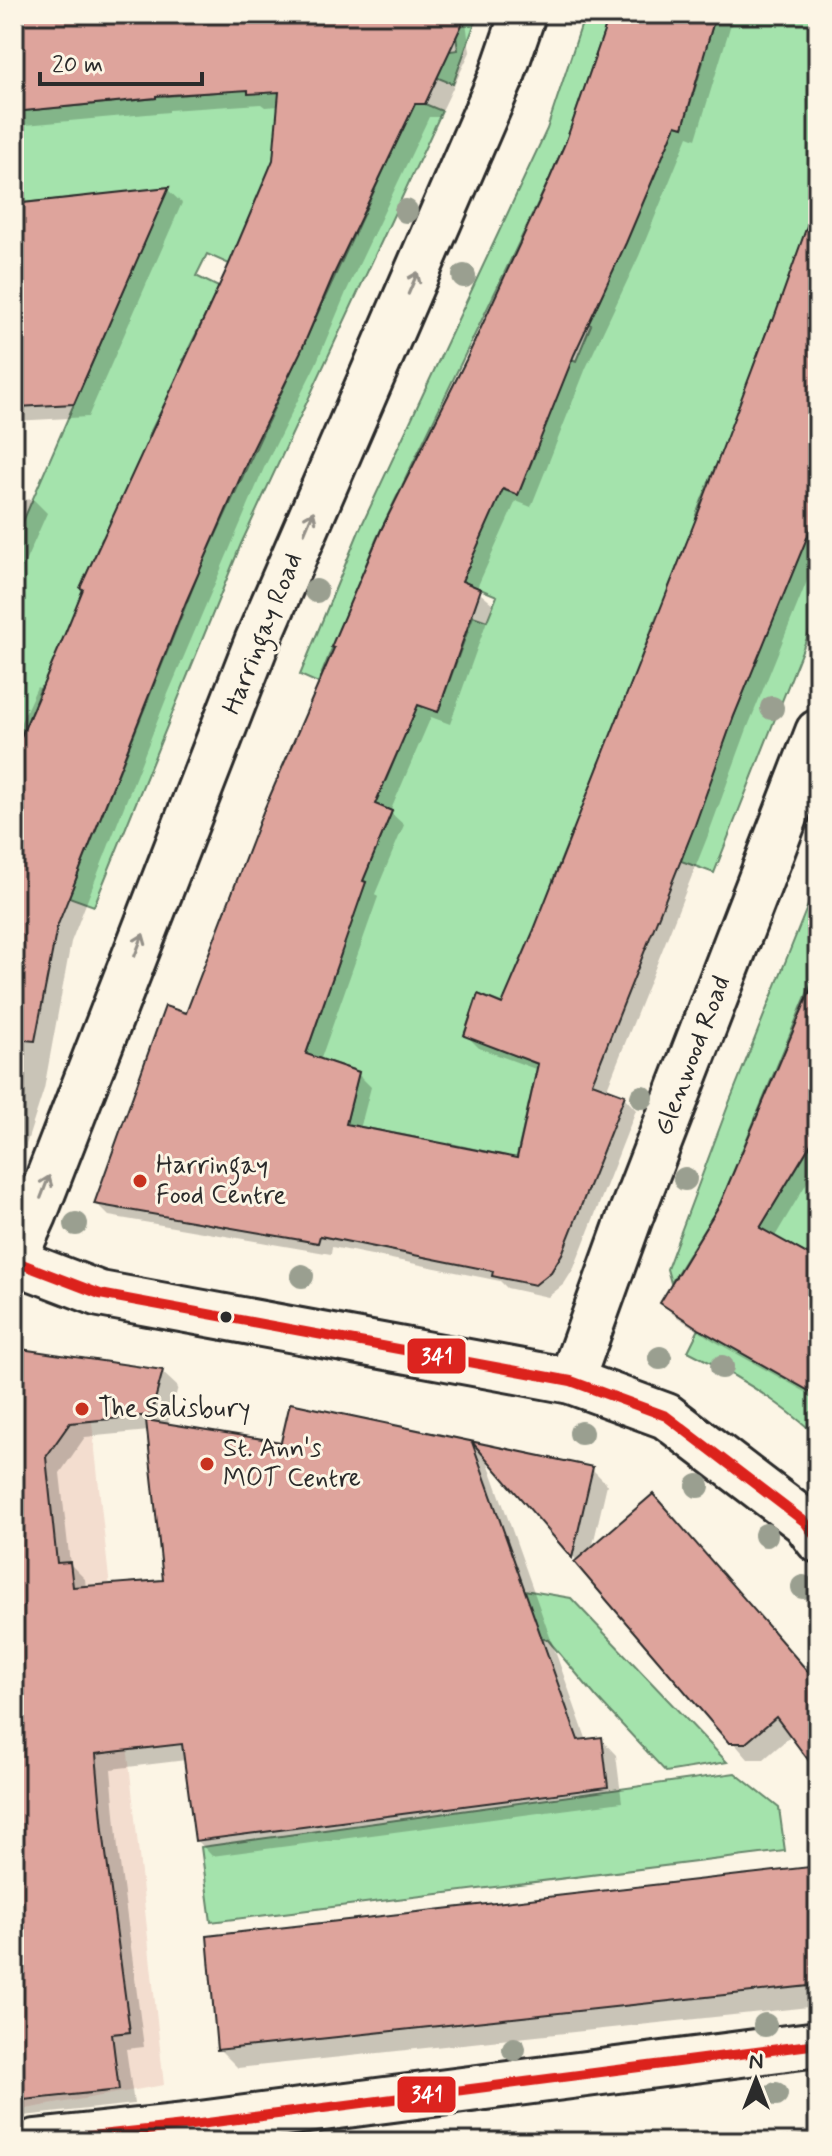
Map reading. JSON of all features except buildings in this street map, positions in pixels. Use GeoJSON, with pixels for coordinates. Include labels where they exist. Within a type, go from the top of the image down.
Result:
{"type":"FeatureCollection","features":[{"type":"Feature","properties":{"kind":"street","name":"Harringay Road"},"geometry":{"type":"LineString","coordinates":[[14,1260],[257,642],[501,78],[523,14]]}},
{"type":"Feature","properties":{"kind":"street","name":"Glenwood Road"},"geometry":{"type":"LineString","coordinates":[[571,1381],[635,1205],[818,732]]}},
{"type":"Feature","properties":{"kind":"street"},"geometry":{"type":"LineString","coordinates":[[14,1260],[100,1294],[571,1381],[666,1416],[805,1522],[818,1540]]}},
{"type":"Feature","properties":{"kind":"street"},"geometry":{"type":"LineString","coordinates":[[35,2142],[200,2124],[818,2044]]}},
{"type":"Feature","properties":{"kind":"shaded area"},"geometry":{"type":"Polygon","coordinates":[[[14,1347],[85,1358],[164,2085],[14,2111],[14,1347]]]}},
{"type":"Feature","properties":{"kind":"green space"},"geometry":{"type":"Polygon","coordinates":[[[453,14],[478,14],[453,84],[431,75],[428,54],[458,50],[453,14]]]}},
{"type":"Feature","properties":{"kind":"green space"},"geometry":{"type":"Polygon","coordinates":[[[585,14],[610,14],[566,141],[376,540],[318,683],[300,675],[359,531],[547,129],[585,14]]]}},
{"type":"Feature","properties":{"kind":"green space"},"geometry":{"type":"Polygon","coordinates":[[[716,14],[818,14],[818,202],[810,225],[811,335],[771,320],[753,368],[793,384],[754,482],[715,467],[696,515],[737,530],[727,558],[687,542],[668,589],[707,605],[698,629],[657,615],[639,663],[678,679],[600,762],[583,809],[613,850],[571,835],[553,880],[594,896],[506,1005],[478,994],[464,1035],[538,1064],[506,1204],[506,1156],[450,1144],[439,1190],[408,1184],[418,1138],[362,1127],[334,1171],[359,1072],[306,1054],[341,954],[285,935],[346,933],[366,882],[312,862],[371,861],[392,811],[341,791],[386,780],[406,732],[384,693],[438,712],[473,616],[487,621],[497,596],[442,573],[480,481],[518,495],[537,449],[502,435],[545,348],[576,361],[591,325],[559,312],[595,310],[654,176],[625,164],[646,115],[683,127],[703,62],[667,50],[707,44],[716,14]]]}},
{"type":"Feature","properties":{"kind":"green space"},"geometry":{"type":"Polygon","coordinates":[[[210,44],[297,89],[286,152],[238,268],[207,254],[196,276],[251,303],[205,316],[183,360],[214,375],[172,389],[148,437],[184,453],[137,554],[102,539],[81,588],[117,603],[78,701],[41,687],[14,758],[14,542],[168,188],[14,204],[14,112],[156,98],[150,54],[161,53],[167,96],[214,92],[210,44]]]}},
{"type":"Feature","properties":{"kind":"green space"},"geometry":{"type":"Polygon","coordinates":[[[414,104],[425,104],[442,111],[241,544],[94,906],[69,897],[201,567],[414,104]]]}},
{"type":"Feature","properties":{"kind":"green space"},"geometry":{"type":"Polygon","coordinates":[[[818,508],[818,610],[714,873],[681,861],[734,716],[818,508]]]}},
{"type":"Feature","properties":{"kind":"green space"},"geometry":{"type":"Polygon","coordinates":[[[818,880],[818,965],[720,1204],[671,1283],[667,1269],[818,880]]]}},
{"type":"Feature","properties":{"kind":"green space"},"geometry":{"type":"Polygon","coordinates":[[[818,1133],[818,1260],[759,1229],[818,1133]]]}},
{"type":"Feature","properties":{"kind":"green space"},"geometry":{"type":"Polygon","coordinates":[[[699,1329],[818,1396],[818,1437],[756,1389],[688,1351],[699,1329]]]}},
{"type":"Feature","properties":{"kind":"green space"},"geometry":{"type":"Polygon","coordinates":[[[272,1547],[571,1598],[727,1762],[666,1772],[548,1640],[314,1584],[272,1547]]]}},
{"type":"Feature","properties":{"kind":"green space"},"geometry":{"type":"Polygon","coordinates":[[[735,1773],[779,1808],[785,1851],[211,1922],[201,1847],[735,1773]]]}},
{"type":"Feature","properties":{"kind":"transit line","name":"341"},"geometry":{"type":"LineString","coordinates":[[14,1261],[100,1294],[571,1381],[666,1416],[805,1522],[818,1540]]}},
{"type":"Feature","properties":{"kind":"transit line","name":"341"},"geometry":{"type":"LineString","coordinates":[[35,2142],[184,2126],[818,2044]]}},
{"type":"Feature","properties":{"kind":"place","name":"Harringay Food Centre"},"geometry":{"type":"Point","coordinates":[140,1181]}},
{"type":"Feature","properties":{"kind":"place","name":"The Salisbury"},"geometry":{"type":"Point","coordinates":[82,1409]}},
{"type":"Feature","properties":{"kind":"place","name":"St. Ann's MOT Centre"},"geometry":{"type":"Point","coordinates":[207,1464]}}]}
